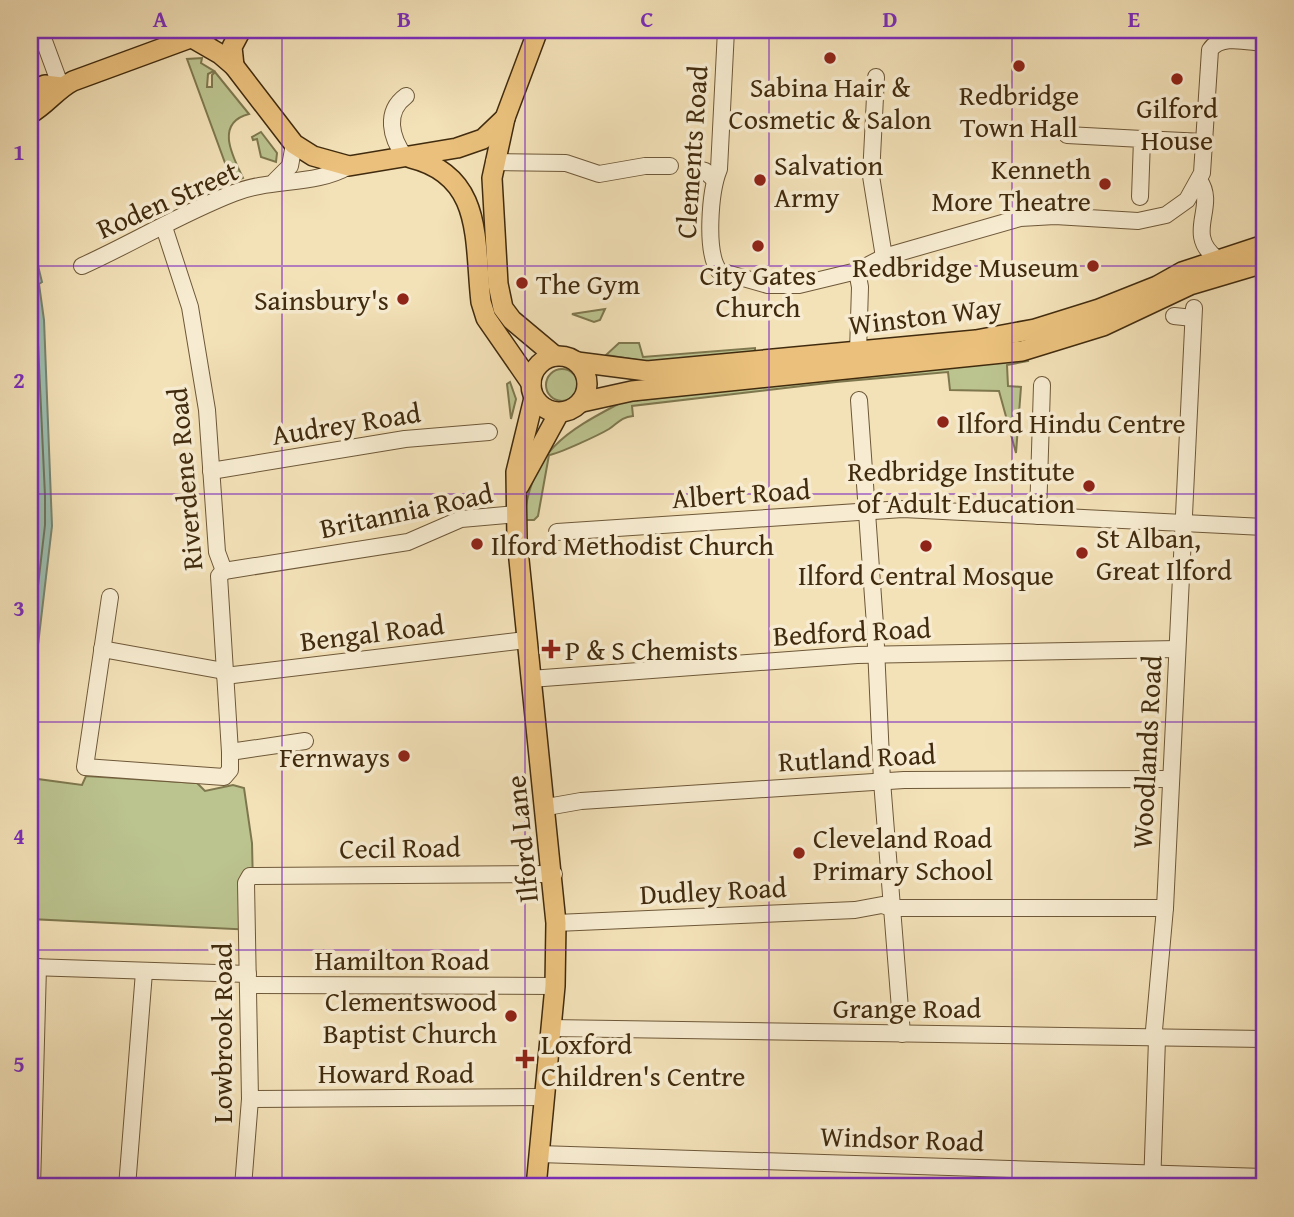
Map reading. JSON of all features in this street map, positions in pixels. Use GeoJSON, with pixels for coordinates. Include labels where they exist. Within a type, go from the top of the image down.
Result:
{"type":"FeatureCollection","features":[{"type":"Feature","properties":{"kind":"main road"},"geometry":{"type":"LineString","coordinates":[[30,91],[45,85],[61,87],[212,30]]}},
{"type":"Feature","properties":{"kind":"main road"},"geometry":{"type":"LineString","coordinates":[[234,66],[232,47],[242,30]]}},
{"type":"Feature","properties":{"kind":"main road"},"geometry":{"type":"LineString","coordinates":[[405,157],[428,163],[455,179],[467,200],[481,302],[486,318],[543,408],[559,413],[575,408],[582,402],[587,383],[583,368],[577,362],[555,356],[527,334],[503,308],[498,284],[491,193],[494,162],[505,118],[538,30]]}},
{"type":"Feature","properties":{"kind":"main road"},"geometry":{"type":"LineString","coordinates":[[194,39],[220,54],[234,66],[289,137],[313,156],[349,166],[457,148],[483,139],[505,118]]}},
{"type":"Feature","properties":{"kind":"main road"},"geometry":{"type":"LineString","coordinates":[[30,114],[54,98],[61,87]]}},
{"type":"Feature","properties":{"kind":"main road","name":"Winston Way"},"geometry":{"type":"LineString","coordinates":[[577,362],[647,371],[976,340],[1035,328],[1128,299],[1216,258],[1264,245]]}},
{"type":"Feature","properties":{"kind":"main road","name":"Winston Way"},"geometry":{"type":"LineString","coordinates":[[582,402],[632,391],[1022,351],[1102,326],[1202,281],[1264,263]]}},
{"type":"Feature","properties":{"kind":"main road"},"geometry":{"type":"LineString","coordinates":[[532,390],[536,368],[555,356]]}},
{"type":"Feature","properties":{"kind":"main road","name":"Ilford Lane"},"geometry":{"type":"LineString","coordinates":[[532,390],[516,472],[517,514],[526,640],[547,807],[556,923],[555,986],[536,1187]]}},
{"type":"Feature","properties":{"kind":"main road","name":"Ilford Lane"},"geometry":{"type":"LineString","coordinates":[[518,486],[559,413]]}},
{"type":"Feature","properties":{"kind":"street"},"geometry":{"type":"LineString","coordinates":[[40,30],[61,87]]}},
{"type":"Feature","properties":{"kind":"street","name":"Clements Road"},"geometry":{"type":"LineString","coordinates":[[726,30],[720,158],[715,180],[710,253],[719,271],[777,286],[799,285],[857,271],[884,257],[1020,218],[1055,216],[1155,219],[1188,200],[1199,180]]}},
{"type":"Feature","properties":{"kind":"street"},"geometry":{"type":"LineString","coordinates":[[1216,258],[1205,248],[1200,233],[1205,192],[1199,180],[1204,142],[1208,58],[1213,44],[1224,41],[1264,43]]}},
{"type":"Feature","properties":{"kind":"street"},"geometry":{"type":"LineString","coordinates":[[876,77],[871,176],[884,257]]}},
{"type":"Feature","properties":{"kind":"street"},"geometry":{"type":"LineString","coordinates":[[405,96],[394,108],[392,124],[395,142],[405,157]]}},
{"type":"Feature","properties":{"kind":"street"},"geometry":{"type":"LineString","coordinates":[[1067,135],[1204,142]]}},
{"type":"Feature","properties":{"kind":"street","name":"Roden Street"},"geometry":{"type":"LineString","coordinates":[[275,181],[290,166],[289,137]]}},
{"type":"Feature","properties":{"kind":"street"},"geometry":{"type":"LineString","coordinates":[[1140,197],[1142,139]]}},
{"type":"Feature","properties":{"kind":"street"},"geometry":{"type":"LineString","coordinates":[[494,162],[566,163],[599,174],[645,166],[670,166]]}},
{"type":"Feature","properties":{"kind":"street","name":"Roden Street"},"geometry":{"type":"LineString","coordinates":[[82,266],[234,192],[275,181],[337,173],[349,166]]}},
{"type":"Feature","properties":{"kind":"street"},"geometry":{"type":"LineString","coordinates":[[694,168],[705,171],[715,180]]}},
{"type":"Feature","properties":{"kind":"street","name":"Riverdene Road"},"geometry":{"type":"LineString","coordinates":[[103,649],[85,767],[207,778],[224,777],[229,773],[219,576],[224,570],[217,552],[207,410],[190,307],[164,227]]}},
{"type":"Feature","properties":{"kind":"street"},"geometry":{"type":"LineString","coordinates":[[857,271],[860,287],[858,352]]}},
{"type":"Feature","properties":{"kind":"street","name":"Woodlands Road"},"geometry":{"type":"LineString","coordinates":[[1152,1181],[1157,1039],[1154,1026],[1165,908],[1194,313],[1174,316]]}},
{"type":"Feature","properties":{"kind":"street"},"geometry":{"type":"LineString","coordinates":[[1038,516],[1042,386]]}},
{"type":"Feature","properties":{"kind":"street"},"geometry":{"type":"LineString","coordinates":[[859,400],[877,654],[882,781],[902,1034]]}},
{"type":"Feature","properties":{"kind":"street","name":"Audrey Road"},"geometry":{"type":"LineString","coordinates":[[211,471],[405,439],[489,432]]}},
{"type":"Feature","properties":{"kind":"street","name":"Albert Road"},"geometry":{"type":"LineString","coordinates":[[557,532],[868,510],[1264,527]]}},
{"type":"Feature","properties":{"kind":"street","name":"Britannia Road"},"geometry":{"type":"LineString","coordinates":[[224,570],[408,542],[461,519],[517,514]]}},
{"type":"Feature","properties":{"kind":"street"},"geometry":{"type":"LineString","coordinates":[[103,649],[110,597]]}},
{"type":"Feature","properties":{"kind":"street","name":"Bengal Road"},"geometry":{"type":"LineString","coordinates":[[103,649],[225,674],[526,640]]}},
{"type":"Feature","properties":{"kind":"street","name":"Bedford Road"},"geometry":{"type":"LineString","coordinates":[[530,679],[877,654],[1177,649]]}},
{"type":"Feature","properties":{"kind":"street"},"geometry":{"type":"LineString","coordinates":[[230,752],[305,741]]}},
{"type":"Feature","properties":{"kind":"street","name":"Rutland Road"},"geometry":{"type":"LineString","coordinates":[[547,807],[677,794],[882,781],[1170,779]]}},
{"type":"Feature","properties":{"kind":"street","name":"Cecil Road"},"geometry":{"type":"LineString","coordinates":[[248,879],[256,874],[554,874]]}},
{"type":"Feature","properties":{"kind":"street","name":"Lowbrook Road"},"geometry":{"type":"LineString","coordinates":[[243,1187],[250,1099],[248,879]]}},
{"type":"Feature","properties":{"kind":"street","name":"Dudley Road"},"geometry":{"type":"LineString","coordinates":[[556,923],[855,910],[882,905],[892,908],[1165,908]]}},
{"type":"Feature","properties":{"kind":"street"},"geometry":{"type":"LineString","coordinates":[[32,1187],[34,967]]}},
{"type":"Feature","properties":{"kind":"street","name":"Hamilton Road"},"geometry":{"type":"LineString","coordinates":[[34,967],[248,980],[555,986]]}},
{"type":"Feature","properties":{"kind":"street"},"geometry":{"type":"LineString","coordinates":[[127,1187],[144,972]]}},
{"type":"Feature","properties":{"kind":"street","name":"Grange Road"},"geometry":{"type":"LineString","coordinates":[[550,1028],[1264,1039]]}},
{"type":"Feature","properties":{"kind":"street","name":"Howard Road"},"geometry":{"type":"LineString","coordinates":[[250,1099],[543,1097]]}},
{"type":"Feature","properties":{"kind":"street","name":"Windsor Road"},"geometry":{"type":"LineString","coordinates":[[539,1154],[1152,1181],[1264,1177]]}},
{"type":"Feature","properties":{"kind":"green space"},"geometry":{"type":"Polygon","coordinates":[[[202,58],[201,63],[214,71],[208,74],[207,87],[212,87],[212,75],[215,72],[249,114],[238,118],[229,133],[231,151],[243,178],[232,182],[187,59],[202,58]]]}},
{"type":"Feature","properties":{"kind":"green space"},"geometry":{"type":"Polygon","coordinates":[[[261,132],[277,153],[276,162],[261,157],[257,139],[253,140],[252,137],[261,132]]]}},
{"type":"Feature","properties":{"kind":"green space"},"geometry":{"type":"Polygon","coordinates":[[[605,309],[600,320],[594,322],[572,314],[605,309]]]}},
{"type":"Feature","properties":{"kind":"green space"},"geometry":{"type":"Polygon","coordinates":[[[619,343],[639,343],[643,357],[755,348],[755,352],[650,362],[606,355],[619,343]]]}},
{"type":"Feature","properties":{"kind":"green space"},"geometry":{"type":"Polygon","coordinates":[[[1027,357],[1028,361],[1007,365],[1008,386],[1021,387],[1016,453],[999,391],[950,390],[948,372],[632,406],[633,416],[588,440],[549,455],[538,516],[534,520],[524,520],[534,477],[554,446],[584,423],[622,402],[1027,357]]]}},
{"type":"Feature","properties":{"kind":"green space"},"geometry":{"type":"Polygon","coordinates":[[[562,369],[573,374],[578,385],[573,396],[562,401],[551,396],[546,385],[551,374],[562,369]]]}},
{"type":"Feature","properties":{"kind":"green space"},"geometry":{"type":"Polygon","coordinates":[[[510,382],[516,399],[511,419],[507,384],[510,382]]]}},
{"type":"Feature","properties":{"kind":"green space"},"geometry":{"type":"Polygon","coordinates":[[[86,776],[197,783],[205,791],[233,785],[244,788],[252,843],[254,930],[30,919],[30,778],[82,785],[86,776]]]}},
{"type":"Feature","properties":{"kind":"water"},"geometry":{"type":"Polygon","coordinates":[[[30,233],[42,282],[39,284],[44,320],[52,526],[30,713],[30,233]]]}},
{"type":"Feature","properties":{"kind":"place","name":"Sabina Hair & Cosmetic & Salon"},"geometry":{"type":"Point","coordinates":[830,58]}},
{"type":"Feature","properties":{"kind":"place","name":"Redbridge Town Hall"},"geometry":{"type":"Point","coordinates":[1019,66]}},
{"type":"Feature","properties":{"kind":"place","name":"Gilford House"},"geometry":{"type":"Point","coordinates":[1177,79]}},
{"type":"Feature","properties":{"kind":"place","name":"Salvation Army"},"geometry":{"type":"Point","coordinates":[760,180]}},
{"type":"Feature","properties":{"kind":"place","name":"Kenneth More Theatre"},"geometry":{"type":"Point","coordinates":[1105,184]}},
{"type":"Feature","properties":{"kind":"place","name":"City Gates Church"},"geometry":{"type":"Point","coordinates":[758,246]}},
{"type":"Feature","properties":{"kind":"place","name":"Redbridge Museum"},"geometry":{"type":"Point","coordinates":[1093,266]}},
{"type":"Feature","properties":{"kind":"place","name":"The Gym"},"geometry":{"type":"Point","coordinates":[522,283]}},
{"type":"Feature","properties":{"kind":"place","name":"Sainsbury's"},"geometry":{"type":"Point","coordinates":[403,299]}},
{"type":"Feature","properties":{"kind":"place","name":"Ilford Hindu Centre"},"geometry":{"type":"Point","coordinates":[943,422]}},
{"type":"Feature","properties":{"kind":"place","name":"Redbridge Institute of Adult Education"},"geometry":{"type":"Point","coordinates":[1089,486]}},
{"type":"Feature","properties":{"kind":"place","name":"Ilford Methodist Church"},"geometry":{"type":"Point","coordinates":[477,544]}},
{"type":"Feature","properties":{"kind":"place","name":"Ilford Central Mosque"},"geometry":{"type":"Point","coordinates":[926,546]}},
{"type":"Feature","properties":{"kind":"place","name":"St Alban, Great Ilford"},"geometry":{"type":"Point","coordinates":[1082,553]}},
{"type":"Feature","properties":{"kind":"place","name":"P & S Chemists"},"geometry":{"type":"Point","coordinates":[551,649]}},
{"type":"Feature","properties":{"kind":"place","name":"Fernways"},"geometry":{"type":"Point","coordinates":[404,756]}},
{"type":"Feature","properties":{"kind":"place","name":"Cleveland Road Primary School"},"geometry":{"type":"Point","coordinates":[799,853]}},
{"type":"Feature","properties":{"kind":"place","name":"Clementswood Baptist Church"},"geometry":{"type":"Point","coordinates":[511,1016]}},
{"type":"Feature","properties":{"kind":"place","name":"Loxford Children's Centre"},"geometry":{"type":"Point","coordinates":[525,1059]}}]}
